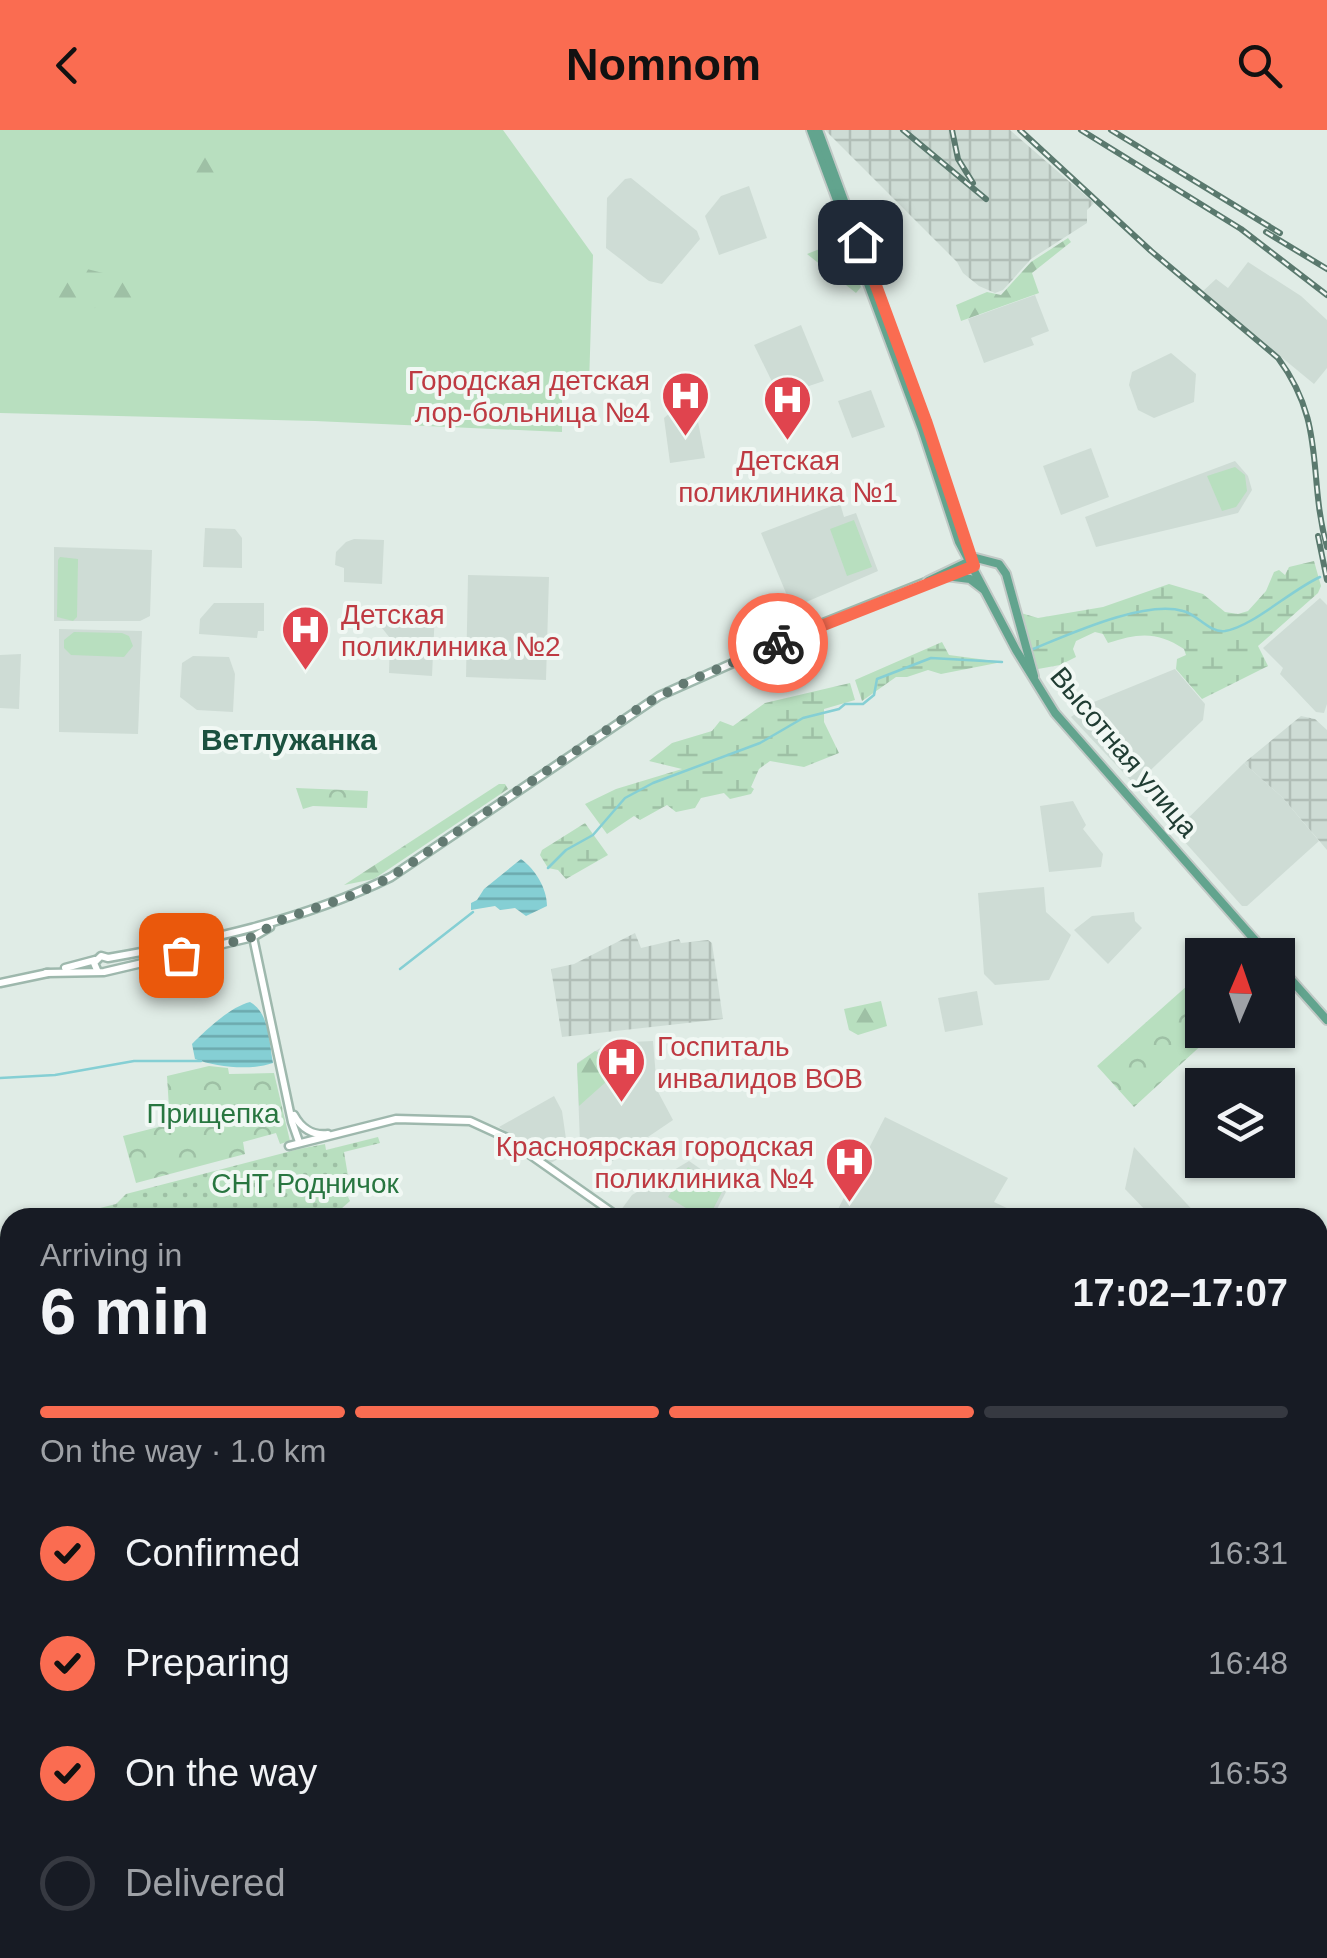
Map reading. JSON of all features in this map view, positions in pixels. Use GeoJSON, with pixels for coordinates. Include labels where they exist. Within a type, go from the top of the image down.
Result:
{"type":"FeatureCollection","features":[{"type":"Feature","properties":{"kind":"main road"},"geometry":{"type":"LineString","coordinates":[[815,130],[964,556],[972,563]]}},
{"type":"Feature","properties":{"kind":"main road"},"geometry":{"type":"LineString","coordinates":[[862,257],[936,450],[972,563]]}},
{"type":"Feature","properties":{"kind":"main road"},"geometry":{"type":"LineString","coordinates":[[945,574],[954,561],[959,542]]}},
{"type":"Feature","properties":{"kind":"main road"},"geometry":{"type":"LineString","coordinates":[[46,973],[109,969],[250,934],[356,894],[391,877],[645,704],[685,683],[972,563],[988,559],[1005,571],[1039,690]]}},
{"type":"Feature","properties":{"kind":"main road","name":"Высотная улица"},"geometry":{"type":"LineString","coordinates":[[972,563],[1054,714],[1253,938]]}},
{"type":"Feature","properties":{"kind":"main road"},"geometry":{"type":"LineString","coordinates":[[945,574],[970,579],[986,592]]}},
{"type":"Feature","properties":{"kind":"main road"},"geometry":{"type":"LineString","coordinates":[[0,983],[100,956],[108,958],[250,934]]}},
{"type":"Feature","properties":{"kind":"main road"},"geometry":{"type":"LineString","coordinates":[[250,934],[298,1139]]}},
{"type":"Feature","properties":{"kind":"main road"},"geometry":{"type":"LineString","coordinates":[[108,958],[109,969]]}},
{"type":"Feature","properties":{"kind":"main road"},"geometry":{"type":"LineString","coordinates":[[95,960],[97,970]]}},
{"type":"Feature","properties":{"kind":"main road"},"geometry":{"type":"LineString","coordinates":[[1295,985],[1327,1020]]}},
{"type":"Feature","properties":{"kind":"main road"},"geometry":{"type":"LineString","coordinates":[[291,1110],[307,1130],[309,1142]]}},
{"type":"Feature","properties":{"kind":"main road"},"geometry":{"type":"LineString","coordinates":[[427,1112],[434,1118]]}},
{"type":"Feature","properties":{"kind":"main road"},"geometry":{"type":"LineString","coordinates":[[298,1139],[309,1142],[396,1119],[470,1122],[492,1129],[606,1208]]}},
{"type":"Feature","properties":{"kind":"main road"},"geometry":{"type":"LineString","coordinates":[[307,1130],[321,1135],[337,1134]]}},
{"type":"Feature","properties":{"kind":"main road"},"geometry":{"type":"LineString","coordinates":[[298,1139],[307,1130]]}},
{"type":"Feature","properties":{"kind":"shaded area"},"geometry":{"type":"Polygon","coordinates":[[[825,130],[1010,130],[1094,203],[1087,210],[1087,223],[1031,259],[1003,290],[995,293],[963,273],[957,262],[825,130]]]}},
{"type":"Feature","properties":{"kind":"shaded area"},"geometry":{"type":"Polygon","coordinates":[[[631,178],[697,231],[700,239],[662,284],[649,281],[606,248],[607,198],[625,179],[631,178]]]}},
{"type":"Feature","properties":{"kind":"shaded area"},"geometry":{"type":"Polygon","coordinates":[[[749,186],[767,238],[719,255],[705,216],[721,196],[749,186]]]}},
{"type":"Feature","properties":{"kind":"shaded area"},"geometry":{"type":"Polygon","coordinates":[[[1248,262],[1301,296],[1327,320],[1327,368],[1314,384],[1202,292],[1216,279],[1228,288],[1248,262]]]}},
{"type":"Feature","properties":{"kind":"shaded area"},"geometry":{"type":"Polygon","coordinates":[[[1035,295],[1049,331],[1031,338],[1034,345],[984,363],[968,319],[1035,295]]]}},
{"type":"Feature","properties":{"kind":"shaded area"},"geometry":{"type":"Polygon","coordinates":[[[801,325],[824,381],[779,396],[754,345],[801,325]]]}},
{"type":"Feature","properties":{"kind":"shaded area"},"geometry":{"type":"Polygon","coordinates":[[[1171,353],[1196,374],[1194,402],[1154,418],[1138,410],[1129,385],[1132,372],[1171,353]]]}},
{"type":"Feature","properties":{"kind":"shaded area"},"geometry":{"type":"Polygon","coordinates":[[[871,390],[885,427],[852,438],[838,401],[871,390]]]}},
{"type":"Feature","properties":{"kind":"shaded area","name":"Городская детская лор-больница №4"},"geometry":{"type":"Polygon","coordinates":[[[695,406],[705,458],[670,463],[664,418],[695,406]]]}},
{"type":"Feature","properties":{"kind":"shaded area"},"geometry":{"type":"Polygon","coordinates":[[[1091,448],[1109,497],[1061,515],[1043,466],[1091,448]]]}},
{"type":"Feature","properties":{"kind":"shaded area"},"geometry":{"type":"Polygon","coordinates":[[[1235,461],[1248,476],[1252,490],[1238,513],[1096,547],[1085,517],[1235,461]]]}},
{"type":"Feature","properties":{"kind":"shaded area"},"geometry":{"type":"Polygon","coordinates":[[[840,503],[844,517],[856,513],[878,571],[804,603],[792,601],[761,533],[840,503]]]}},
{"type":"Feature","properties":{"kind":"shaded area"},"geometry":{"type":"Polygon","coordinates":[[[205,528],[235,529],[242,538],[242,568],[203,567],[205,528]]]}},
{"type":"Feature","properties":{"kind":"shaded area"},"geometry":{"type":"Polygon","coordinates":[[[354,539],[384,540],[382,584],[344,582],[344,568],[335,565],[336,552],[354,539]]]}},
{"type":"Feature","properties":{"kind":"shaded area"},"geometry":{"type":"Polygon","coordinates":[[[54,547],[152,550],[150,616],[140,621],[54,621],[54,547]]]}},
{"type":"Feature","properties":{"kind":"shaded area"},"geometry":{"type":"Polygon","coordinates":[[[468,575],[549,577],[546,680],[466,677],[468,575]]]}},
{"type":"Feature","properties":{"kind":"shaded area"},"geometry":{"type":"Polygon","coordinates":[[[1320,598],[1327,605],[1324,713],[1316,712],[1280,674],[1283,668],[1263,648],[1320,598]]]}},
{"type":"Feature","properties":{"kind":"shaded area"},"geometry":{"type":"Polygon","coordinates":[[[214,603],[264,603],[264,631],[258,631],[257,638],[199,634],[200,619],[214,603]]]}},
{"type":"Feature","properties":{"kind":"shaded area"},"geometry":{"type":"Polygon","coordinates":[[[379,609],[435,611],[432,676],[389,673],[390,638],[378,623],[379,609]]]}},
{"type":"Feature","properties":{"kind":"shaded area"},"geometry":{"type":"Polygon","coordinates":[[[59,629],[142,631],[138,734],[59,732],[59,629]]]}},
{"type":"Feature","properties":{"kind":"shaded area"},"geometry":{"type":"Polygon","coordinates":[[[21,654],[19,709],[0,708],[0,655],[21,654]]]}},
{"type":"Feature","properties":{"kind":"shaded area"},"geometry":{"type":"Polygon","coordinates":[[[193,656],[229,657],[235,674],[233,712],[197,710],[180,697],[182,663],[193,656]]]}},
{"type":"Feature","properties":{"kind":"shaded area"},"geometry":{"type":"Polygon","coordinates":[[[1175,669],[1205,704],[1203,720],[1135,785],[1071,717],[1089,704],[1175,669]]]}},
{"type":"Feature","properties":{"kind":"shaded area"},"geometry":{"type":"Polygon","coordinates":[[[1301,716],[1315,719],[1327,730],[1327,850],[1283,798],[1244,763],[1301,716]]]}},
{"type":"Feature","properties":{"kind":"shaded area"},"geometry":{"type":"Polygon","coordinates":[[[1244,763],[1283,798],[1319,841],[1247,906],[1242,906],[1175,831],[1244,763]]]}},
{"type":"Feature","properties":{"kind":"shaded area"},"geometry":{"type":"Polygon","coordinates":[[[1073,801],[1086,825],[1083,829],[1103,854],[1101,867],[1049,872],[1040,806],[1073,801]]]}},
{"type":"Feature","properties":{"kind":"shaded area"},"geometry":{"type":"Polygon","coordinates":[[[1044,887],[1046,912],[1071,935],[1049,980],[995,985],[984,974],[978,893],[1044,887]]]}},
{"type":"Feature","properties":{"kind":"shaded area"},"geometry":{"type":"Polygon","coordinates":[[[1134,912],[1135,921],[1142,928],[1108,964],[1074,930],[1092,916],[1134,912]]]}},
{"type":"Feature","properties":{"kind":"shaded area"},"geometry":{"type":"Polygon","coordinates":[[[635,933],[641,948],[679,939],[681,943],[712,943],[723,1019],[562,1037],[551,969],[574,964],[635,933]]]}},
{"type":"Feature","properties":{"kind":"shaded area"},"geometry":{"type":"Polygon","coordinates":[[[977,991],[983,1025],[945,1032],[938,998],[977,991]]]}},
{"type":"Feature","properties":{"kind":"shaded area","name":"Госпиталь инвалидов ВОВ"},"geometry":{"type":"Polygon","coordinates":[[[653,1041],[657,1090],[673,1120],[608,1164],[580,1144],[577,1063],[608,1043],[653,1041]]]}},
{"type":"Feature","properties":{"kind":"shaded area"},"geometry":{"type":"Polygon","coordinates":[[[554,1096],[562,1111],[568,1153],[551,1163],[499,1127],[554,1096]]]}},
{"type":"Feature","properties":{"kind":"shaded area"},"geometry":{"type":"Polygon","coordinates":[[[885,1117],[1008,1178],[994,1202],[1007,1208],[839,1208],[885,1117]]]}},
{"type":"Feature","properties":{"kind":"shaded area"},"geometry":{"type":"Polygon","coordinates":[[[1134,1147],[1191,1208],[1143,1208],[1125,1189],[1134,1147]]]}},
{"type":"Feature","properties":{"kind":"shaded area"},"geometry":{"type":"Polygon","coordinates":[[[689,1161],[728,1188],[718,1208],[622,1208],[632,1195],[689,1161]]]}},
{"type":"Feature","properties":{"kind":"green space"},"geometry":{"type":"Polygon","coordinates":[[[0,130],[503,130],[593,255],[589,385],[562,387],[562,432],[0,413],[0,130]]]}},
{"type":"Feature","properties":{"kind":"green space"},"geometry":{"type":"Polygon","coordinates":[[[200,148],[235,155],[244,165],[228,179],[227,186],[206,187],[195,177],[189,163],[189,153],[200,148]]]}},
{"type":"Feature","properties":{"kind":"green space"},"geometry":{"type":"Polygon","coordinates":[[[1068,238],[1071,242],[1032,273],[1039,293],[961,321],[956,305],[987,292],[1001,295],[1031,262],[1068,238]]]}},
{"type":"Feature","properties":{"kind":"green space"},"geometry":{"type":"Polygon","coordinates":[[[842,240],[861,287],[856,293],[807,254],[842,240]]]}},
{"type":"Feature","properties":{"kind":"green space"},"geometry":{"type":"Polygon","coordinates":[[[79,263],[107,274],[111,281],[132,278],[150,287],[128,306],[63,310],[29,301],[26,287],[31,284],[56,299],[60,286],[66,285],[66,276],[79,263]]]}},
{"type":"Feature","properties":{"kind":"green space"},"geometry":{"type":"Polygon","coordinates":[[[1235,467],[1245,475],[1247,491],[1236,507],[1222,511],[1207,476],[1235,467]]]}},
{"type":"Feature","properties":{"kind":"green space"},"geometry":{"type":"Polygon","coordinates":[[[854,520],[872,567],[847,576],[830,529],[854,520]]]}},
{"type":"Feature","properties":{"kind":"green space"},"geometry":{"type":"Polygon","coordinates":[[[60,557],[78,559],[77,617],[73,621],[57,617],[60,557]]]}},
{"type":"Feature","properties":{"kind":"green space"},"geometry":{"type":"Polygon","coordinates":[[[1314,561],[1321,586],[1318,593],[1258,646],[1268,666],[1202,699],[1176,669],[1177,659],[1186,655],[1184,649],[1156,637],[1129,637],[1108,643],[1103,634],[1095,632],[1076,641],[1076,657],[1038,669],[1021,613],[1038,618],[1103,607],[1169,584],[1203,594],[1225,612],[1238,614],[1248,611],[1266,591],[1274,572],[1279,570],[1285,575],[1289,567],[1314,561]]]}},
{"type":"Feature","properties":{"kind":"green space"},"geometry":{"type":"Polygon","coordinates":[[[74,632],[122,633],[129,636],[133,646],[124,657],[71,655],[64,648],[64,640],[74,632]]]}},
{"type":"Feature","properties":{"kind":"green space"},"geometry":{"type":"Polygon","coordinates":[[[942,642],[949,655],[1002,662],[941,674],[928,670],[896,677],[862,701],[855,680],[942,642]]]}},
{"type":"Feature","properties":{"kind":"green space"},"geometry":{"type":"Polygon","coordinates":[[[850,683],[855,700],[824,709],[824,722],[839,753],[804,767],[770,761],[759,769],[751,794],[730,799],[724,793],[701,798],[695,808],[676,812],[667,805],[640,820],[634,816],[607,834],[585,804],[616,789],[682,769],[649,761],[672,743],[712,731],[720,721],[733,726],[765,703],[850,683]]]}},
{"type":"Feature","properties":{"kind":"green space"},"geometry":{"type":"Polygon","coordinates":[[[499,784],[508,789],[374,879],[344,885],[499,784]]]}},
{"type":"Feature","properties":{"kind":"green space"},"geometry":{"type":"Polygon","coordinates":[[[296,788],[368,791],[367,808],[303,809],[296,788]]]}},
{"type":"Feature","properties":{"kind":"green space"},"geometry":{"type":"Polygon","coordinates":[[[585,823],[608,855],[566,879],[558,870],[548,868],[540,855],[585,823]]]}},
{"type":"Feature","properties":{"kind":"green space"},"geometry":{"type":"Polygon","coordinates":[[[1185,988],[1185,1048],[1198,1048],[1134,1107],[1097,1066],[1185,988]]]}},
{"type":"Feature","properties":{"kind":"green space"},"geometry":{"type":"Polygon","coordinates":[[[881,1001],[887,1026],[858,1035],[849,1030],[844,1009],[881,1001]]]}},
{"type":"Feature","properties":{"kind":"green space"},"geometry":{"type":"Polygon","coordinates":[[[595,1051],[611,1057],[607,1081],[579,1106],[577,1064],[595,1051]]]}},
{"type":"Feature","properties":{"kind":"green space","name":"Прищепка"},"geometry":{"type":"Polygon","coordinates":[[[209,1066],[228,1068],[229,1074],[274,1073],[290,1141],[280,1144],[276,1133],[243,1142],[245,1154],[136,1183],[123,1136],[170,1124],[167,1076],[209,1066]]]}},
{"type":"Feature","properties":{"kind":"green space","name":"СНТ Родничок"},"geometry":{"type":"Polygon","coordinates":[[[378,1137],[380,1143],[344,1152],[349,1182],[342,1184],[350,1201],[342,1208],[100,1208],[116,1204],[126,1194],[299,1149],[325,1144],[326,1150],[378,1137]]]}},
{"type":"Feature","properties":{"kind":"green space"},"geometry":{"type":"Polygon","coordinates":[[[688,1167],[723,1190],[714,1208],[686,1208],[668,1197],[688,1167]]]}},
{"type":"Feature","properties":{"kind":"water"},"geometry":{"type":"Polygon","coordinates":[[[521,859],[539,880],[547,906],[526,916],[515,908],[471,910],[471,903],[484,889],[521,859]]]}},
{"type":"Feature","properties":{"kind":"water"},"geometry":{"type":"Polygon","coordinates":[[[250,1002],[265,1021],[273,1063],[233,1067],[195,1059],[192,1044],[227,1014],[250,1002]]]}},
{"type":"Feature","properties":{"kind":"waterway"},"geometry":{"type":"LineString","coordinates":[[1033,649],[1086,627],[1148,610],[1183,611],[1225,631],[1247,623],[1320,577]]}},
{"type":"Feature","properties":{"kind":"waterway"},"geometry":{"type":"LineString","coordinates":[[548,868],[566,850],[593,835],[625,798],[653,783],[760,743],[803,718],[845,704],[863,704],[874,695],[877,679],[931,658],[1002,662]]}},
{"type":"Feature","properties":{"kind":"waterway"},"geometry":{"type":"LineString","coordinates":[[400,969],[473,912]]}},
{"type":"Feature","properties":{"kind":"waterway"},"geometry":{"type":"LineString","coordinates":[[0,1078],[55,1075],[134,1061],[201,1061]]}},
{"type":"Feature","properties":{"kind":"railway"},"geometry":{"type":"LineString","coordinates":[[903,130],[986,199]]}},
{"type":"Feature","properties":{"kind":"railway"},"geometry":{"type":"LineString","coordinates":[[952,130],[958,159],[973,183]]}},
{"type":"Feature","properties":{"kind":"railway"},"geometry":{"type":"LineString","coordinates":[[1020,130],[1151,251],[1278,358],[1304,405],[1310,428],[1327,547]]}},
{"type":"Feature","properties":{"kind":"railway"},"geometry":{"type":"LineString","coordinates":[[1081,130],[1241,229],[1327,295]]}},
{"type":"Feature","properties":{"kind":"railway"},"geometry":{"type":"LineString","coordinates":[[1111,130],[1280,233]]}},
{"type":"Feature","properties":{"kind":"railway"},"geometry":{"type":"LineString","coordinates":[[1266,232],[1327,269]]}},
{"type":"Feature","properties":{"kind":"railway"},"geometry":{"type":"LineString","coordinates":[[1318,536],[1327,580]]}},
{"type":"Feature","properties":{"kind":"way so far"},"geometry":{"type":"LineString","coordinates":[[181,955],[253,937],[281,920],[356,894],[391,877],[645,704],[778,643]]}},
{"type":"Feature","properties":{"kind":"place","name":"Городская детская лор-больница №4"},"geometry":{"type":"Point","coordinates":[685,438]}},
{"type":"Feature","properties":{"kind":"place","name":"Детская поликлиника №1"},"geometry":{"type":"Point","coordinates":[788,442]}},
{"type":"Feature","properties":{"kind":"place","name":"Детская поликлиника №2"},"geometry":{"type":"Point","coordinates":[306,672]}},
{"type":"Feature","properties":{"kind":"place","name":"Госпиталь инвалидов ВОВ"},"geometry":{"type":"Point","coordinates":[622,1104]}},
{"type":"Feature","properties":{"kind":"place","name":"Красноярская городская поликлиника №4"},"geometry":{"type":"Point","coordinates":[849,1204]}},
{"type":"Feature","properties":{"kind":"district","name":"Ветлужанка"},"geometry":{"type":"Point","coordinates":[289,739]}},
{"type":"Feature","properties":{"kind":"route"},"geometry":{"type":"LineString","coordinates":[[778,643],[974,566],[860,242]]}}]}
